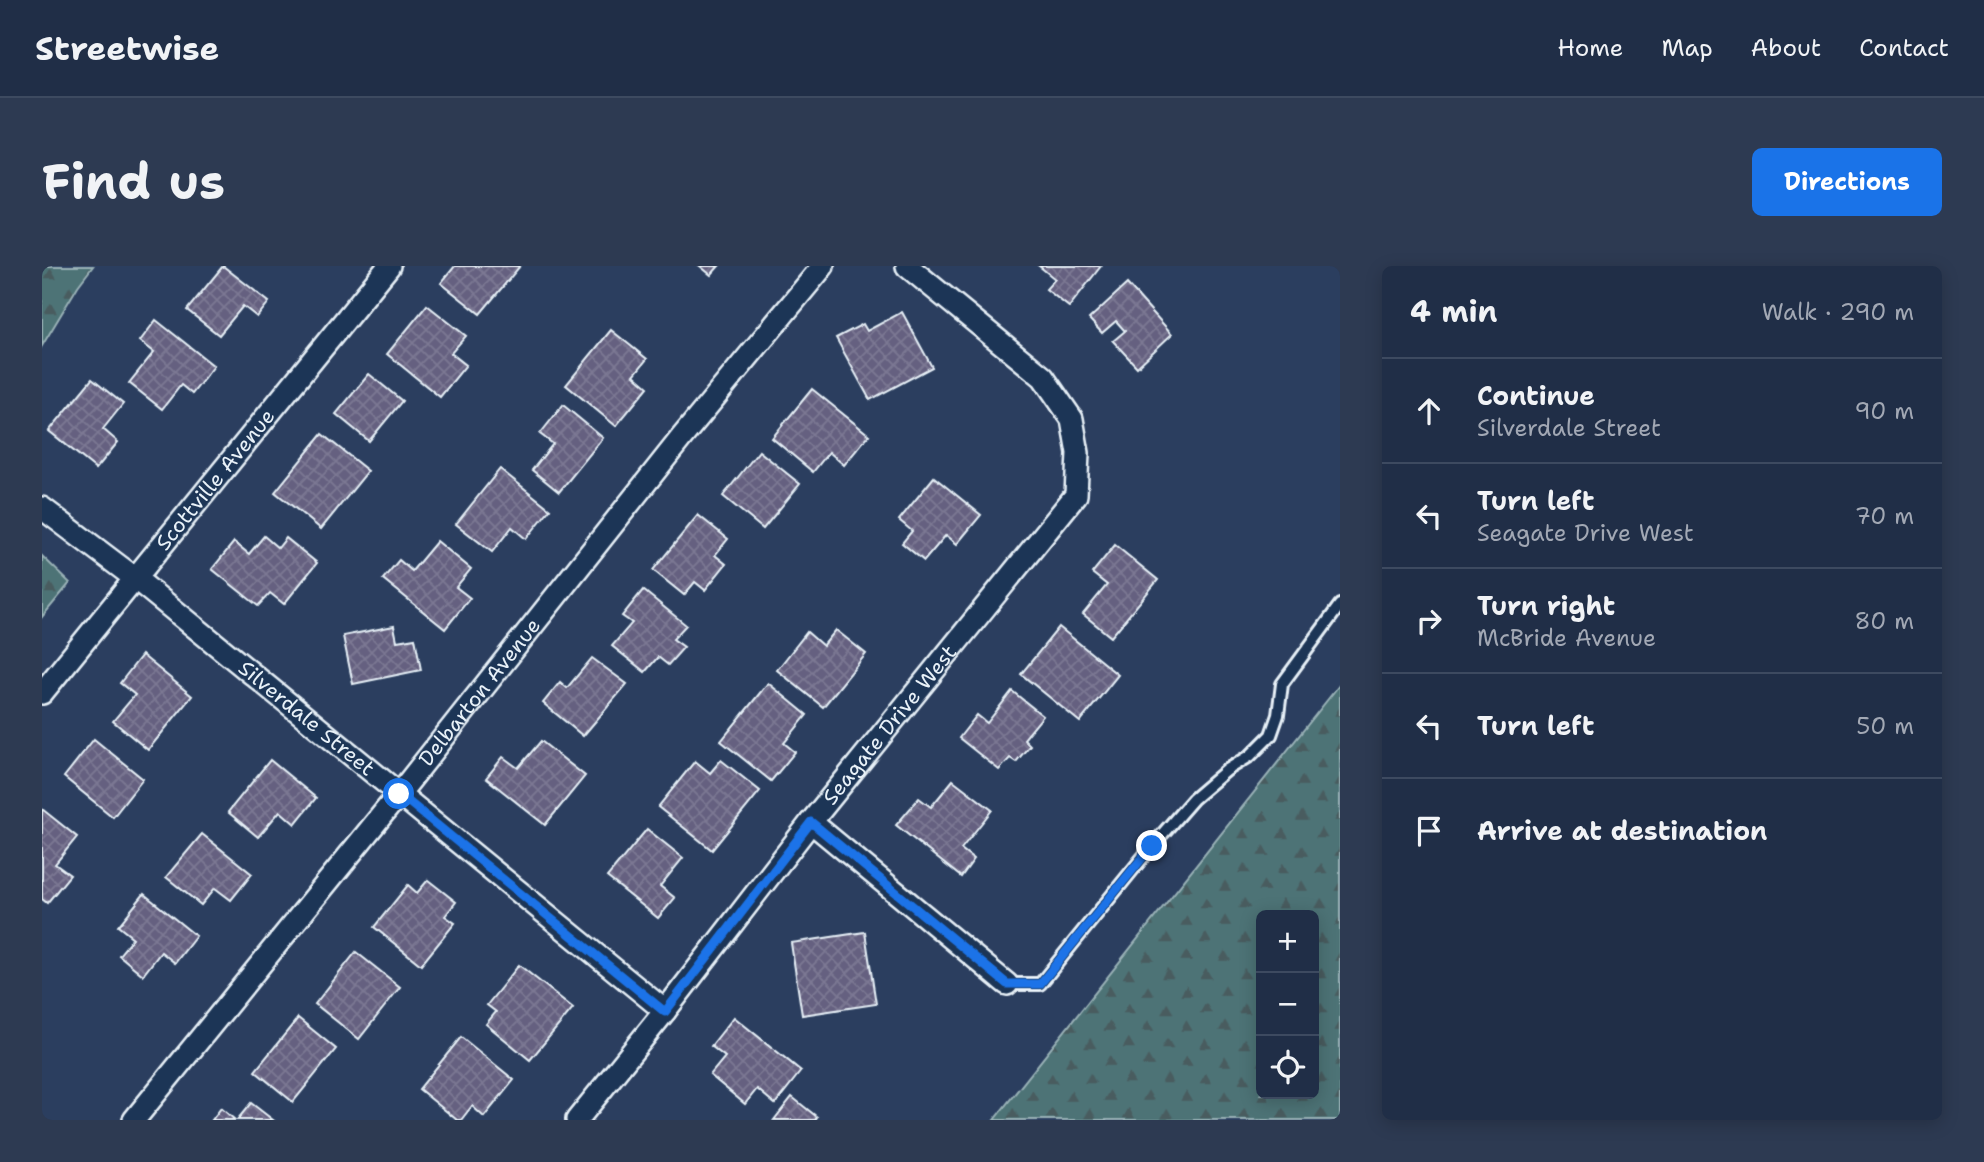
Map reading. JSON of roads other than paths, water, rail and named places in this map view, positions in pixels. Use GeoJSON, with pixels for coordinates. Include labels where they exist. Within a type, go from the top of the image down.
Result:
{"type":"FeatureCollection","features":[{"type":"Feature","properties":{"kind":"street","name":"Scottville Avenue"},"geometry":{"type":"LineString","coordinates":[[42,693],[389,266]]}},
{"type":"Feature","properties":{"kind":"street","name":"Delbarton Avenue"},"geometry":{"type":"LineString","coordinates":[[134,1120],[399,794],[682,437],[823,266]]}},
{"type":"Feature","properties":{"kind":"street","name":"Seagate Drive West"},"geometry":{"type":"LineString","coordinates":[[577,1120],[665,1012],[811,822],[1076,495],[1078,453],[1072,419],[1043,377],[906,266]]}},
{"type":"Feature","properties":{"kind":"street","name":"Silverdale Street"},"geometry":{"type":"LineString","coordinates":[[42,508],[136,579],[665,1012]]}},
{"type":"Feature","properties":{"kind":"street"},"geometry":{"type":"LineString","coordinates":[[811,822],[1007,984]]}},
{"type":"Feature","properties":{"kind":"lane"},"geometry":{"type":"LineString","coordinates":[[1007,984],[1040,984],[1143,856],[1193,799],[1227,770],[1250,756],[1271,735],[1279,715],[1282,684],[1340,605]]}}]}
